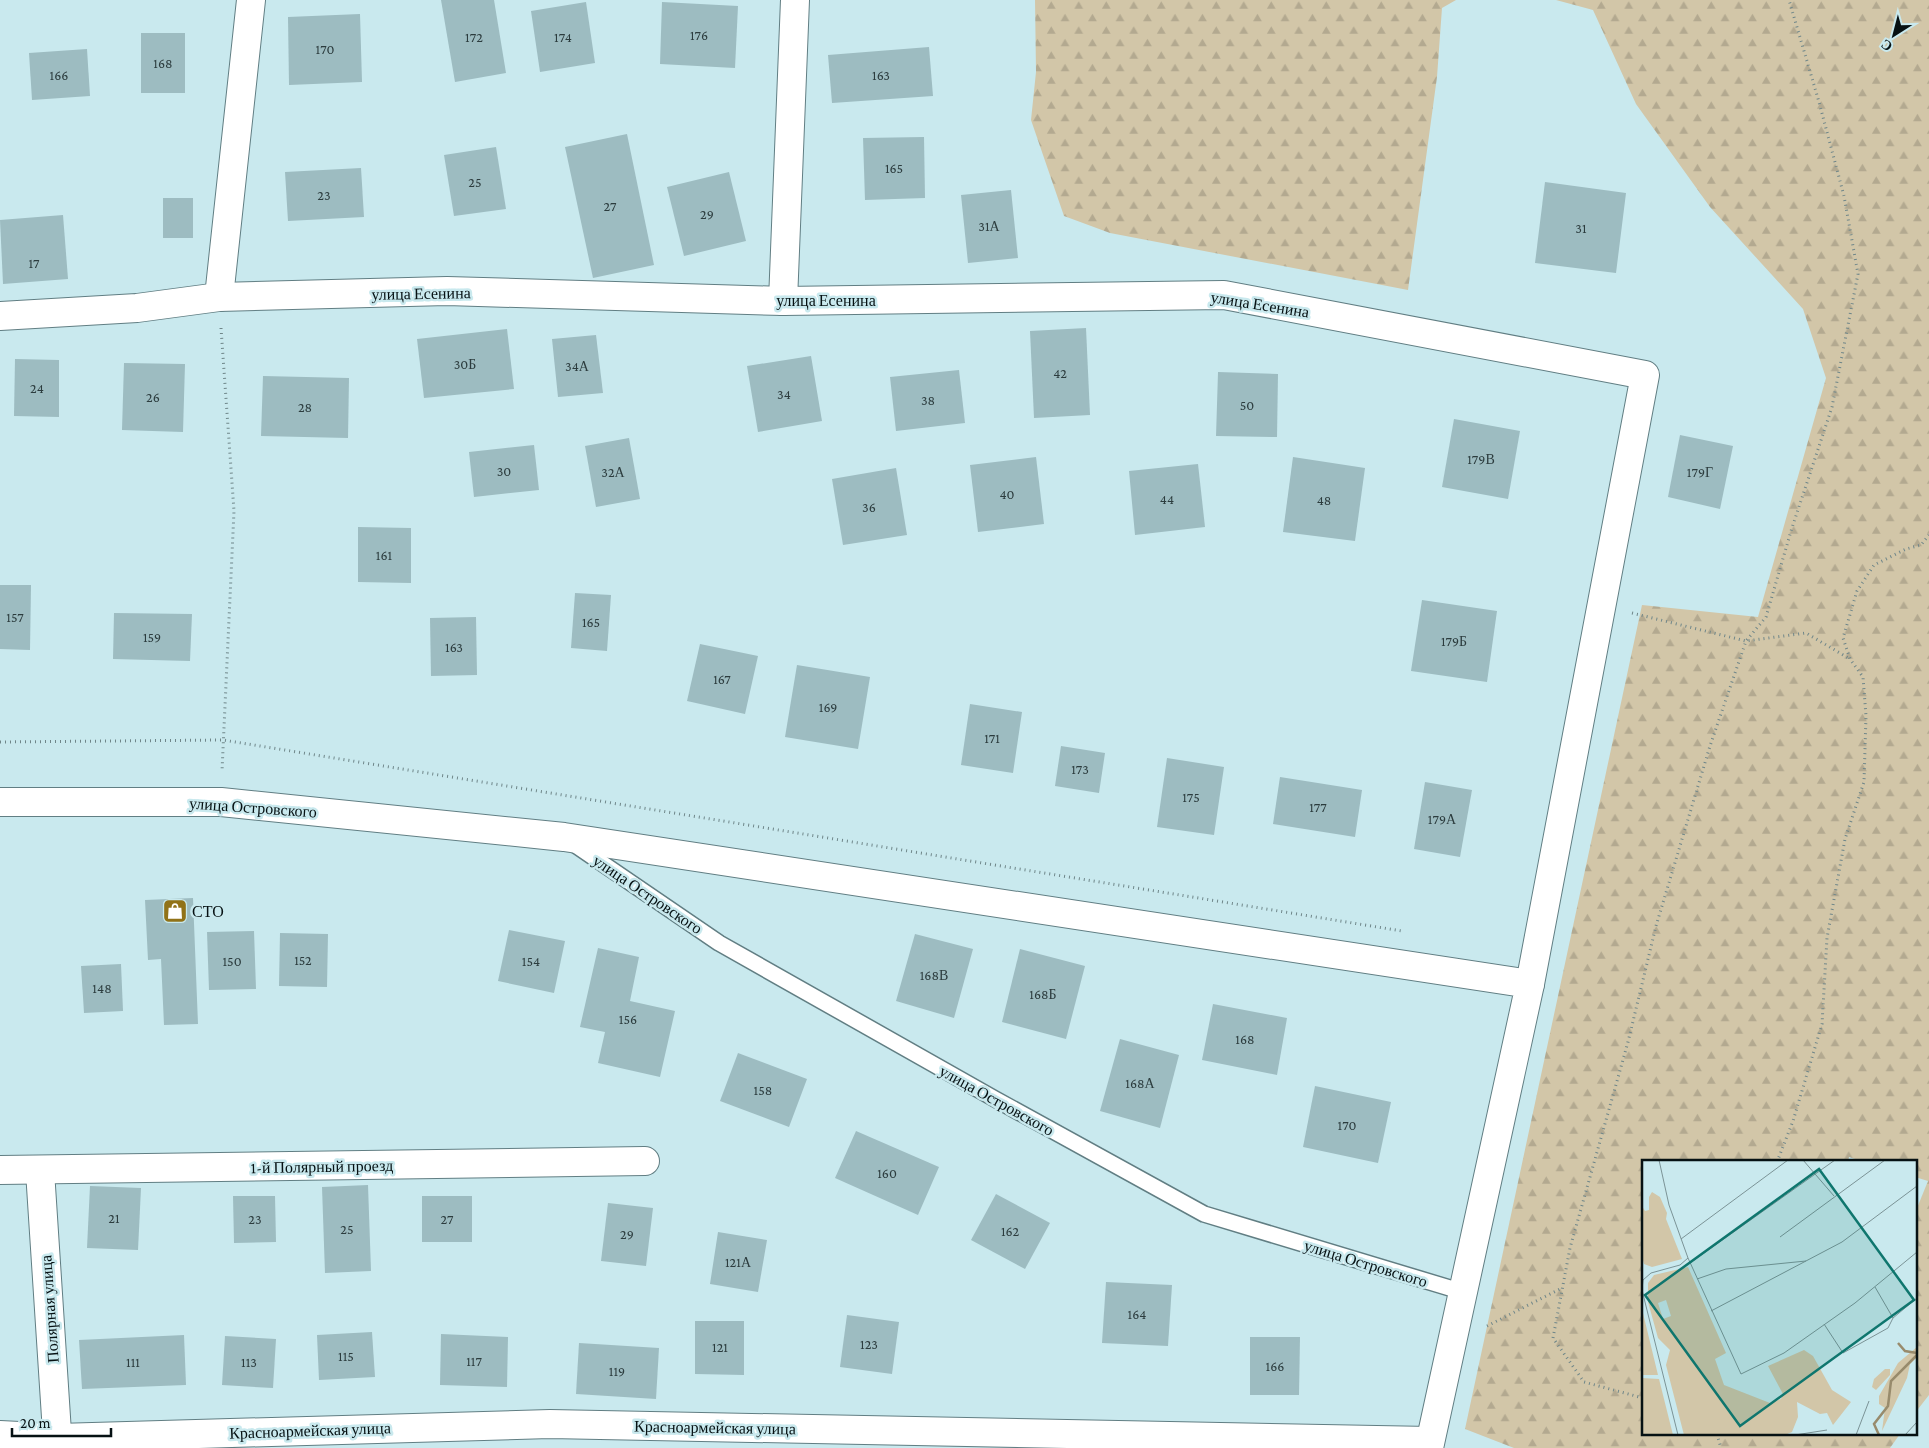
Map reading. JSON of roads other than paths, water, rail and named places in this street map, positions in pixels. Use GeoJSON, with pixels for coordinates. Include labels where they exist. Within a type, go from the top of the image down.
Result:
{"type":"FeatureCollection","features":[{"type":"Feature","properties":{"kind":"street"},"geometry":{"type":"LineString","coordinates":[[219,297],[251,0]]}},
{"type":"Feature","properties":{"kind":"street"},"geometry":{"type":"LineString","coordinates":[[784,300],[795,0]]}},
{"type":"Feature","properties":{"kind":"street","name":"улица Есенина"},"geometry":{"type":"LineString","coordinates":[[0,316],[137,308],[219,297],[447,291],[784,300],[1224,295],[1645,374],[1530,984]]}},
{"type":"Feature","properties":{"kind":"street","name":"улица Островского"},"geometry":{"type":"LineString","coordinates":[[0,802],[220,802],[564,837],[1530,984]]}},
{"type":"Feature","properties":{"kind":"street"},"geometry":{"type":"LineString","coordinates":[[1429,1444],[1530,984]]}},
{"type":"Feature","properties":{"kind":"street","name":"1-й Полярный проезд"},"geometry":{"type":"LineString","coordinates":[[0,1170],[645,1162]]}},
{"type":"Feature","properties":{"kind":"street","name":"Полярная улица"},"geometry":{"type":"LineString","coordinates":[[40,1171],[58,1443]]}},
{"type":"Feature","properties":{"kind":"street","name":"Красноармейская улица"},"geometry":{"type":"LineString","coordinates":[[0,1436],[58,1443],[550,1424],[1429,1444]]}},
{"type":"Feature","properties":{"kind":"lane","name":"улица Островского"},"geometry":{"type":"LineString","coordinates":[[564,837],[719,943],[995,1099],[1204,1214],[1463,1292]]}},
{"type":"Feature","properties":{"kind":"place","name":"СТО"},"geometry":{"type":"Point","coordinates":[175,911]}}]}
